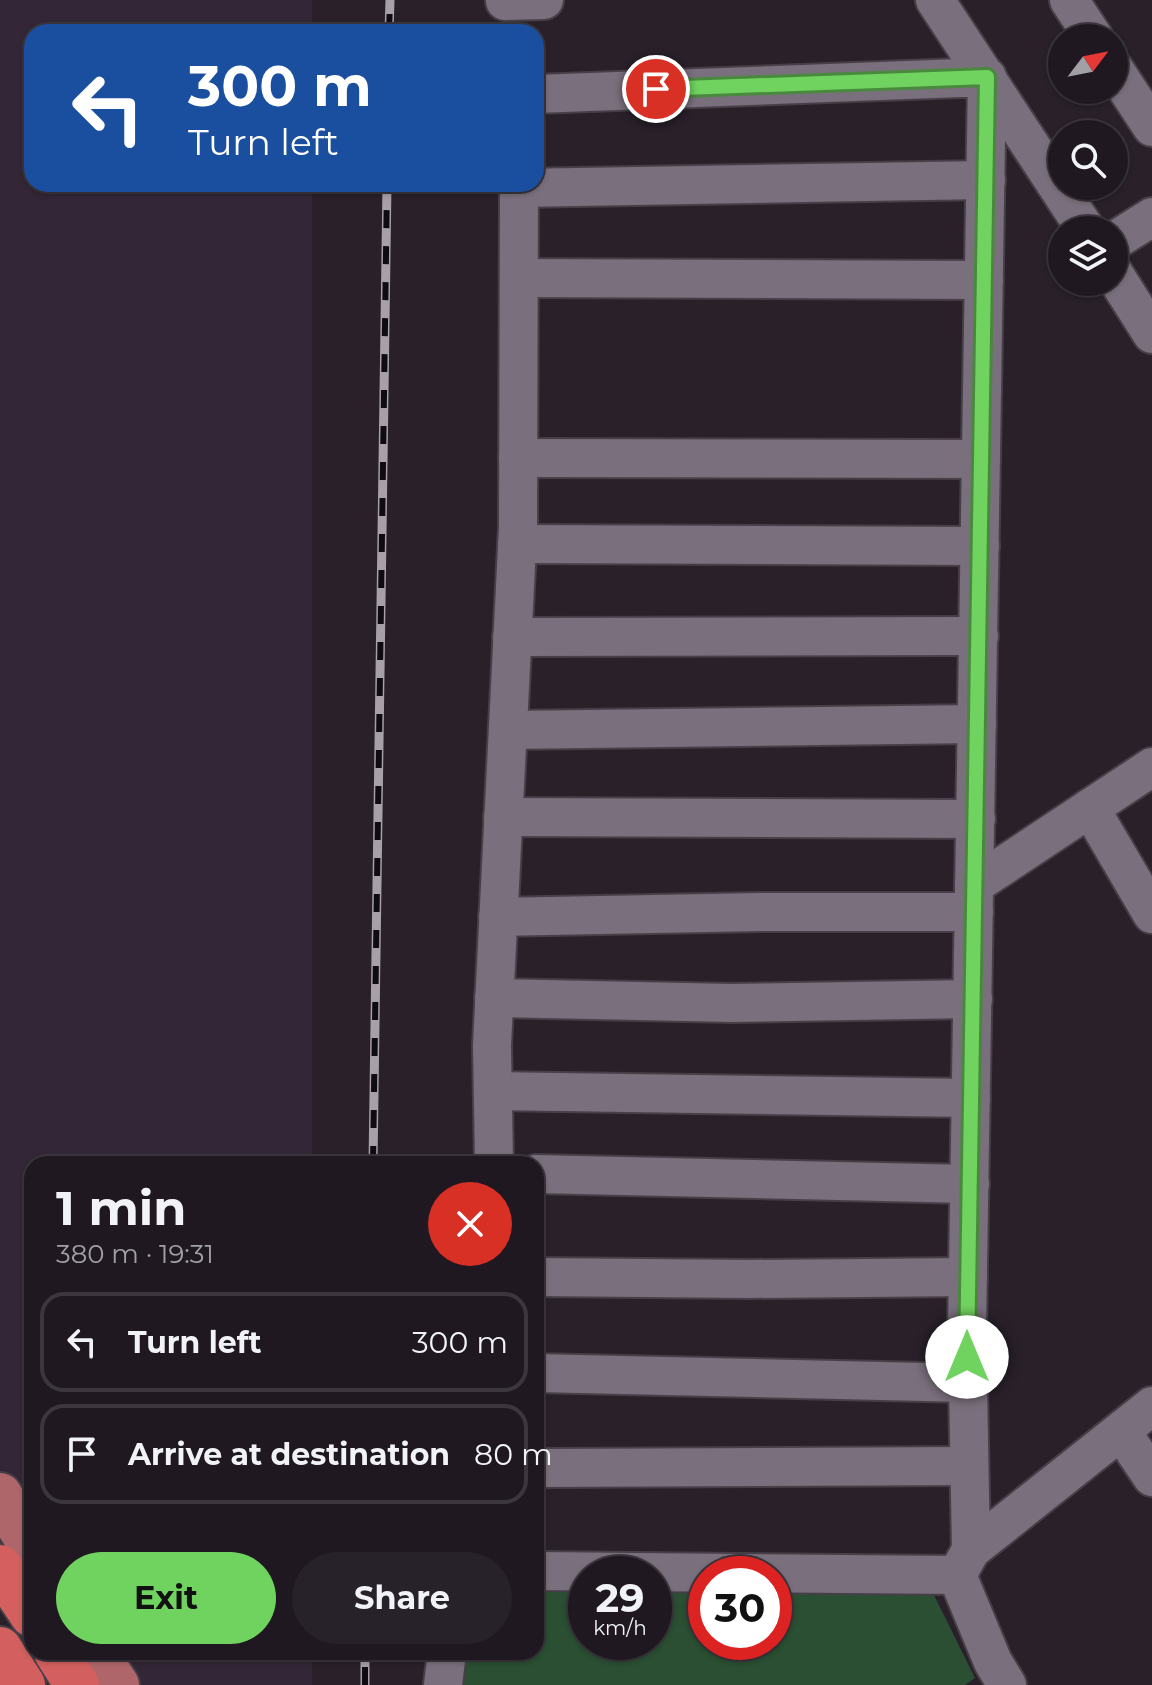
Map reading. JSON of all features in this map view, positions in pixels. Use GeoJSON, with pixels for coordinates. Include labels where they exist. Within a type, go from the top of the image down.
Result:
{"type":"FeatureCollection","features":[{"type":"Feature","properties":{"kind":"highway"},"geometry":{"type":"LineString","coordinates":[[0,1567],[24,1603]]}},
{"type":"Feature","properties":{"kind":"highway"},"geometry":{"type":"LineString","coordinates":[[0,1649],[23,1685]]}},
{"type":"Feature","properties":{"kind":"highway"},"geometry":{"type":"LineString","coordinates":[[61,1660],[77,1685]]}},
{"type":"Feature","properties":{"kind":"main road"},"geometry":{"type":"LineString","coordinates":[[0,1495],[24,1535]]}},
{"type":"Feature","properties":{"kind":"main road"},"geometry":{"type":"LineString","coordinates":[[100,1660],[117,1685]]}},
{"type":"Feature","properties":{"kind":"street"},"geometry":{"type":"LineString","coordinates":[[509,24],[505,0],[544,0]]}},
{"type":"Feature","properties":{"kind":"street"},"geometry":{"type":"LineString","coordinates":[[935,0],[1077,216]]}},
{"type":"Feature","properties":{"kind":"street"},"geometry":{"type":"LineString","coordinates":[[1069,0],[1085,24]]}},
{"type":"Feature","properties":{"kind":"street"},"geometry":{"type":"LineString","coordinates":[[544,94],[987,77]]}},
{"type":"Feature","properties":{"kind":"street"},"geometry":{"type":"LineString","coordinates":[[987,77],[968,1277],[969,1466],[964,1562],[993,1662],[1007,1685]]}},
{"type":"Feature","properties":{"kind":"street"},"geometry":{"type":"LineString","coordinates":[[1128,90],[1152,127]]}},
{"type":"Feature","properties":{"kind":"street"},"geometry":{"type":"LineString","coordinates":[[544,186],[986,180]]}},
{"type":"Feature","properties":{"kind":"street"},"geometry":{"type":"LineString","coordinates":[[494,1156],[494,998],[517,544],[519,192]]}},
{"type":"Feature","properties":{"kind":"street"},"geometry":{"type":"LineString","coordinates":[[1128,232],[1152,217]]}},
{"type":"Feature","properties":{"kind":"street"},"geometry":{"type":"LineString","coordinates":[[519,278],[984,280]]}},
{"type":"Feature","properties":{"kind":"street"},"geometry":{"type":"LineString","coordinates":[[1128,295],[1151,330]]}},
{"type":"Feature","properties":{"kind":"street"},"geometry":{"type":"LineString","coordinates":[[518,458],[981,459]]}},
{"type":"Feature","properties":{"kind":"street"},"geometry":{"type":"LineString","coordinates":[[517,544],[980,546]]}},
{"type":"Feature","properties":{"kind":"street"},"geometry":{"type":"LineString","coordinates":[[512,637],[979,636]]}},
{"type":"Feature","properties":{"kind":"street"},"geometry":{"type":"LineString","coordinates":[[508,730],[977,724]]}},
{"type":"Feature","properties":{"kind":"street"},"geometry":{"type":"LineString","coordinates":[[498,917],[760,912],[974,898],[1090,808],[1152,767]]}},
{"type":"Feature","properties":{"kind":"street"},"geometry":{"type":"LineString","coordinates":[[1090,808],[1152,914]]}},
{"type":"Feature","properties":{"kind":"street"},"geometry":{"type":"LineString","coordinates":[[503,817],[976,819]]}},
{"type":"Feature","properties":{"kind":"street"},"geometry":{"type":"LineString","coordinates":[[494,998],[732,1003],[973,999]]}},
{"type":"Feature","properties":{"kind":"street"},"geometry":{"type":"LineString","coordinates":[[493,1091],[971,1098]]}},
{"type":"Feature","properties":{"kind":"street"},"geometry":{"type":"LineString","coordinates":[[544,1174],[970,1184]]}},
{"type":"Feature","properties":{"kind":"street"},"geometry":{"type":"LineString","coordinates":[[544,1277],[968,1277]]}},
{"type":"Feature","properties":{"kind":"street"},"geometry":{"type":"LineString","coordinates":[[544,1373],[968,1383]]}},
{"type":"Feature","properties":{"kind":"street"},"geometry":{"type":"LineString","coordinates":[[544,1571],[964,1562],[1152,1406]]}},
{"type":"Feature","properties":{"kind":"street"},"geometry":{"type":"LineString","coordinates":[[1121,1431],[1152,1477]]}},
{"type":"Feature","properties":{"kind":"street"},"geometry":{"type":"LineString","coordinates":[[544,1468],[969,1466]]}},
{"type":"Feature","properties":{"kind":"street"},"geometry":{"type":"LineString","coordinates":[[443,1685],[446,1660]]}},
{"type":"Feature","properties":{"kind":"shaded area"},"geometry":{"type":"Polygon","coordinates":[[[0,0],[312,0],[312,24],[24,24],[24,192],[312,192],[312,1156],[24,1156],[24,1561],[0,1522],[0,0]]]}},
{"type":"Feature","properties":{"kind":"shaded area"},"geometry":{"type":"Polygon","coordinates":[[[84,1660],[312,1660],[312,1685],[100,1685],[84,1660]]]}},
{"type":"Feature","properties":{"kind":"green space"},"geometry":{"type":"Polygon","coordinates":[[[544,1584],[568,1584],[568,1660],[672,1660],[672,1585],[688,1586],[688,1660],[792,1660],[792,1587],[931,1589],[975,1678],[965,1685],[458,1685],[460,1660],[544,1660],[544,1584]]]}},
{"type":"Feature","properties":{"kind":"railway"},"geometry":{"type":"LineString","coordinates":[[389,24],[390,0]]}},
{"type":"Feature","properties":{"kind":"railway"},"geometry":{"type":"LineString","coordinates":[[373,1156],[387,192]]}},
{"type":"Feature","properties":{"kind":"railway"},"geometry":{"type":"LineString","coordinates":[[365,1660],[365,1685]]}},
{"type":"Feature","properties":{"kind":"route"},"geometry":{"type":"LineString","coordinates":[[656,89],[987,77],[967,1357]]}}]}
